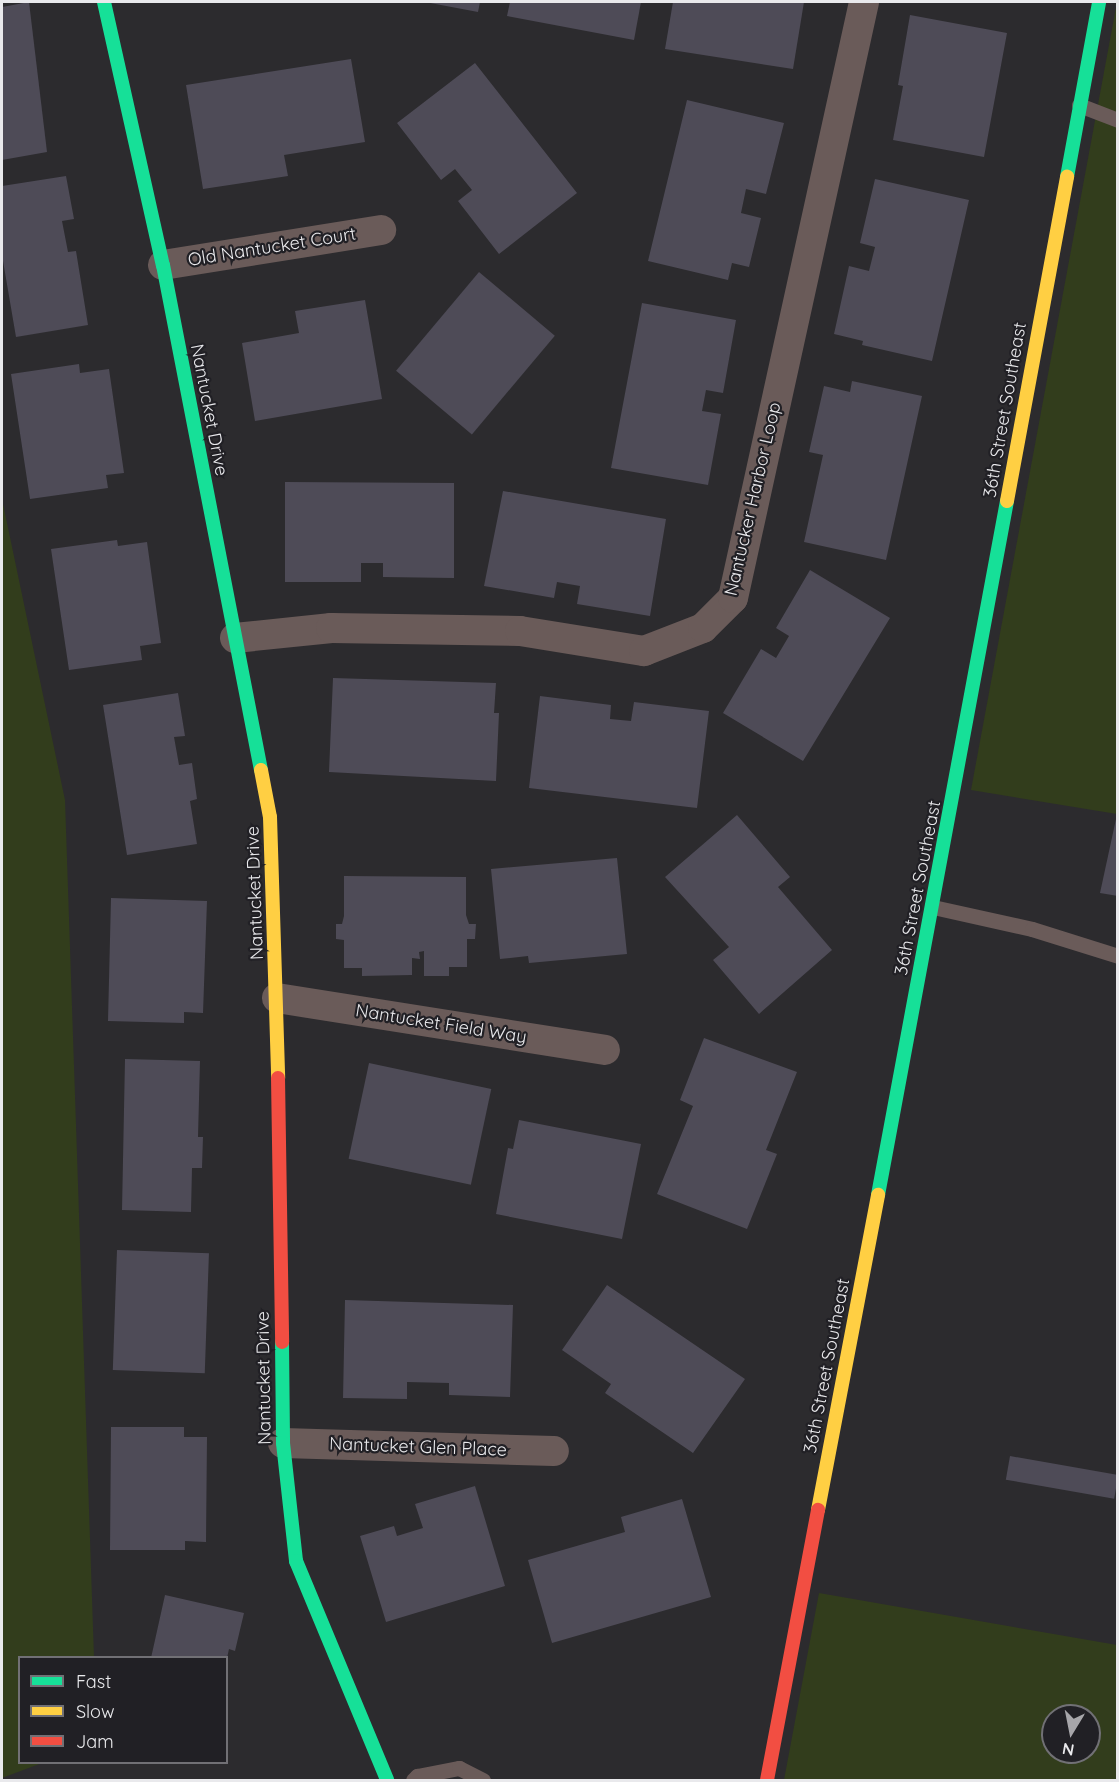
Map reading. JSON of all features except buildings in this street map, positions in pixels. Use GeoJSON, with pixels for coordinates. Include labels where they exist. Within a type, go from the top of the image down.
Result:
{"type":"FeatureCollection","features":[{"type":"Feature","properties":{"kind":"street","name":"Nantucket Drive"},"geometry":{"type":"LineString","coordinates":[[104,2],[163,264],[270,818],[277,998],[283,1443],[296,1561],[387,1780]]}},
{"type":"Feature","properties":{"kind":"street","name":"Nantucker Harbor Loop"},"geometry":{"type":"LineString","coordinates":[[235,638],[331,628],[520,631],[644,651],[703,628],[733,598],[864,2]]}},
{"type":"Feature","properties":{"kind":"street","name":"36th Street Southeast"},"geometry":{"type":"LineString","coordinates":[[767,1780],[933,907],[1099,2]]}},
{"type":"Feature","properties":{"kind":"street","name":"Old Nantucket Court"},"geometry":{"type":"LineString","coordinates":[[163,264],[381,230]]}},
{"type":"Feature","properties":{"kind":"street","name":"Nantucket Field Way"},"geometry":{"type":"LineString","coordinates":[[277,998],[605,1050]]}},
{"type":"Feature","properties":{"kind":"street","name":"Nantucket Glen Place"},"geometry":{"type":"LineString","coordinates":[[283,1443],[554,1450]]}},
{"type":"Feature","properties":{"kind":"lane"},"geometry":{"type":"LineString","coordinates":[[1079,105],[1118,120]]}},
{"type":"Feature","properties":{"kind":"lane"},"geometry":{"type":"LineString","coordinates":[[933,907],[1032,929],[1118,956]]}},
{"type":"Feature","properties":{"kind":"lane"},"geometry":{"type":"LineString","coordinates":[[413,1780],[417,1776],[459,1768],[483,1780]]}},
{"type":"Feature","properties":{"kind":"green space"},"geometry":{"type":"Polygon","coordinates":[[[1117,2],[1117,814],[971,790],[1117,2]]]}},
{"type":"Feature","properties":{"kind":"green space"},"geometry":{"type":"Polygon","coordinates":[[[2,499],[65,800],[94,1656],[18,1656],[18,1764],[39,1764],[2,1778],[2,499]]]}},
{"type":"Feature","properties":{"kind":"green space"},"geometry":{"type":"Polygon","coordinates":[[[819,1593],[1117,1645],[1117,1780],[784,1780],[819,1593]]]}},
{"type":"Feature","properties":{"kind":"traffic: fast"},"geometry":{"type":"LineString","coordinates":[[104,2],[163,265],[261,770]]}},
{"type":"Feature","properties":{"kind":"traffic: fast"},"geometry":{"type":"LineString","coordinates":[[1067,177],[1099,2]]}},
{"type":"Feature","properties":{"kind":"traffic: fast"},"geometry":{"type":"LineString","coordinates":[[878,1195],[1007,501]]}},
{"type":"Feature","properties":{"kind":"traffic: fast"},"geometry":{"type":"LineString","coordinates":[[282,1342],[283,1443],[296,1561],[387,1780]]}},
{"type":"Feature","properties":{"kind":"traffic: slow"},"geometry":{"type":"LineString","coordinates":[[1007,501],[1067,177]]}},
{"type":"Feature","properties":{"kind":"traffic: slow"},"geometry":{"type":"LineString","coordinates":[[261,770],[270,817],[278,1078]]}},
{"type":"Feature","properties":{"kind":"traffic: slow"},"geometry":{"type":"LineString","coordinates":[[818,1510],[878,1195]]}},
{"type":"Feature","properties":{"kind":"traffic: jam"},"geometry":{"type":"LineString","coordinates":[[278,1078],[282,1342]]}},
{"type":"Feature","properties":{"kind":"traffic: jam"},"geometry":{"type":"LineString","coordinates":[[767,1780],[818,1510]]}}]}
